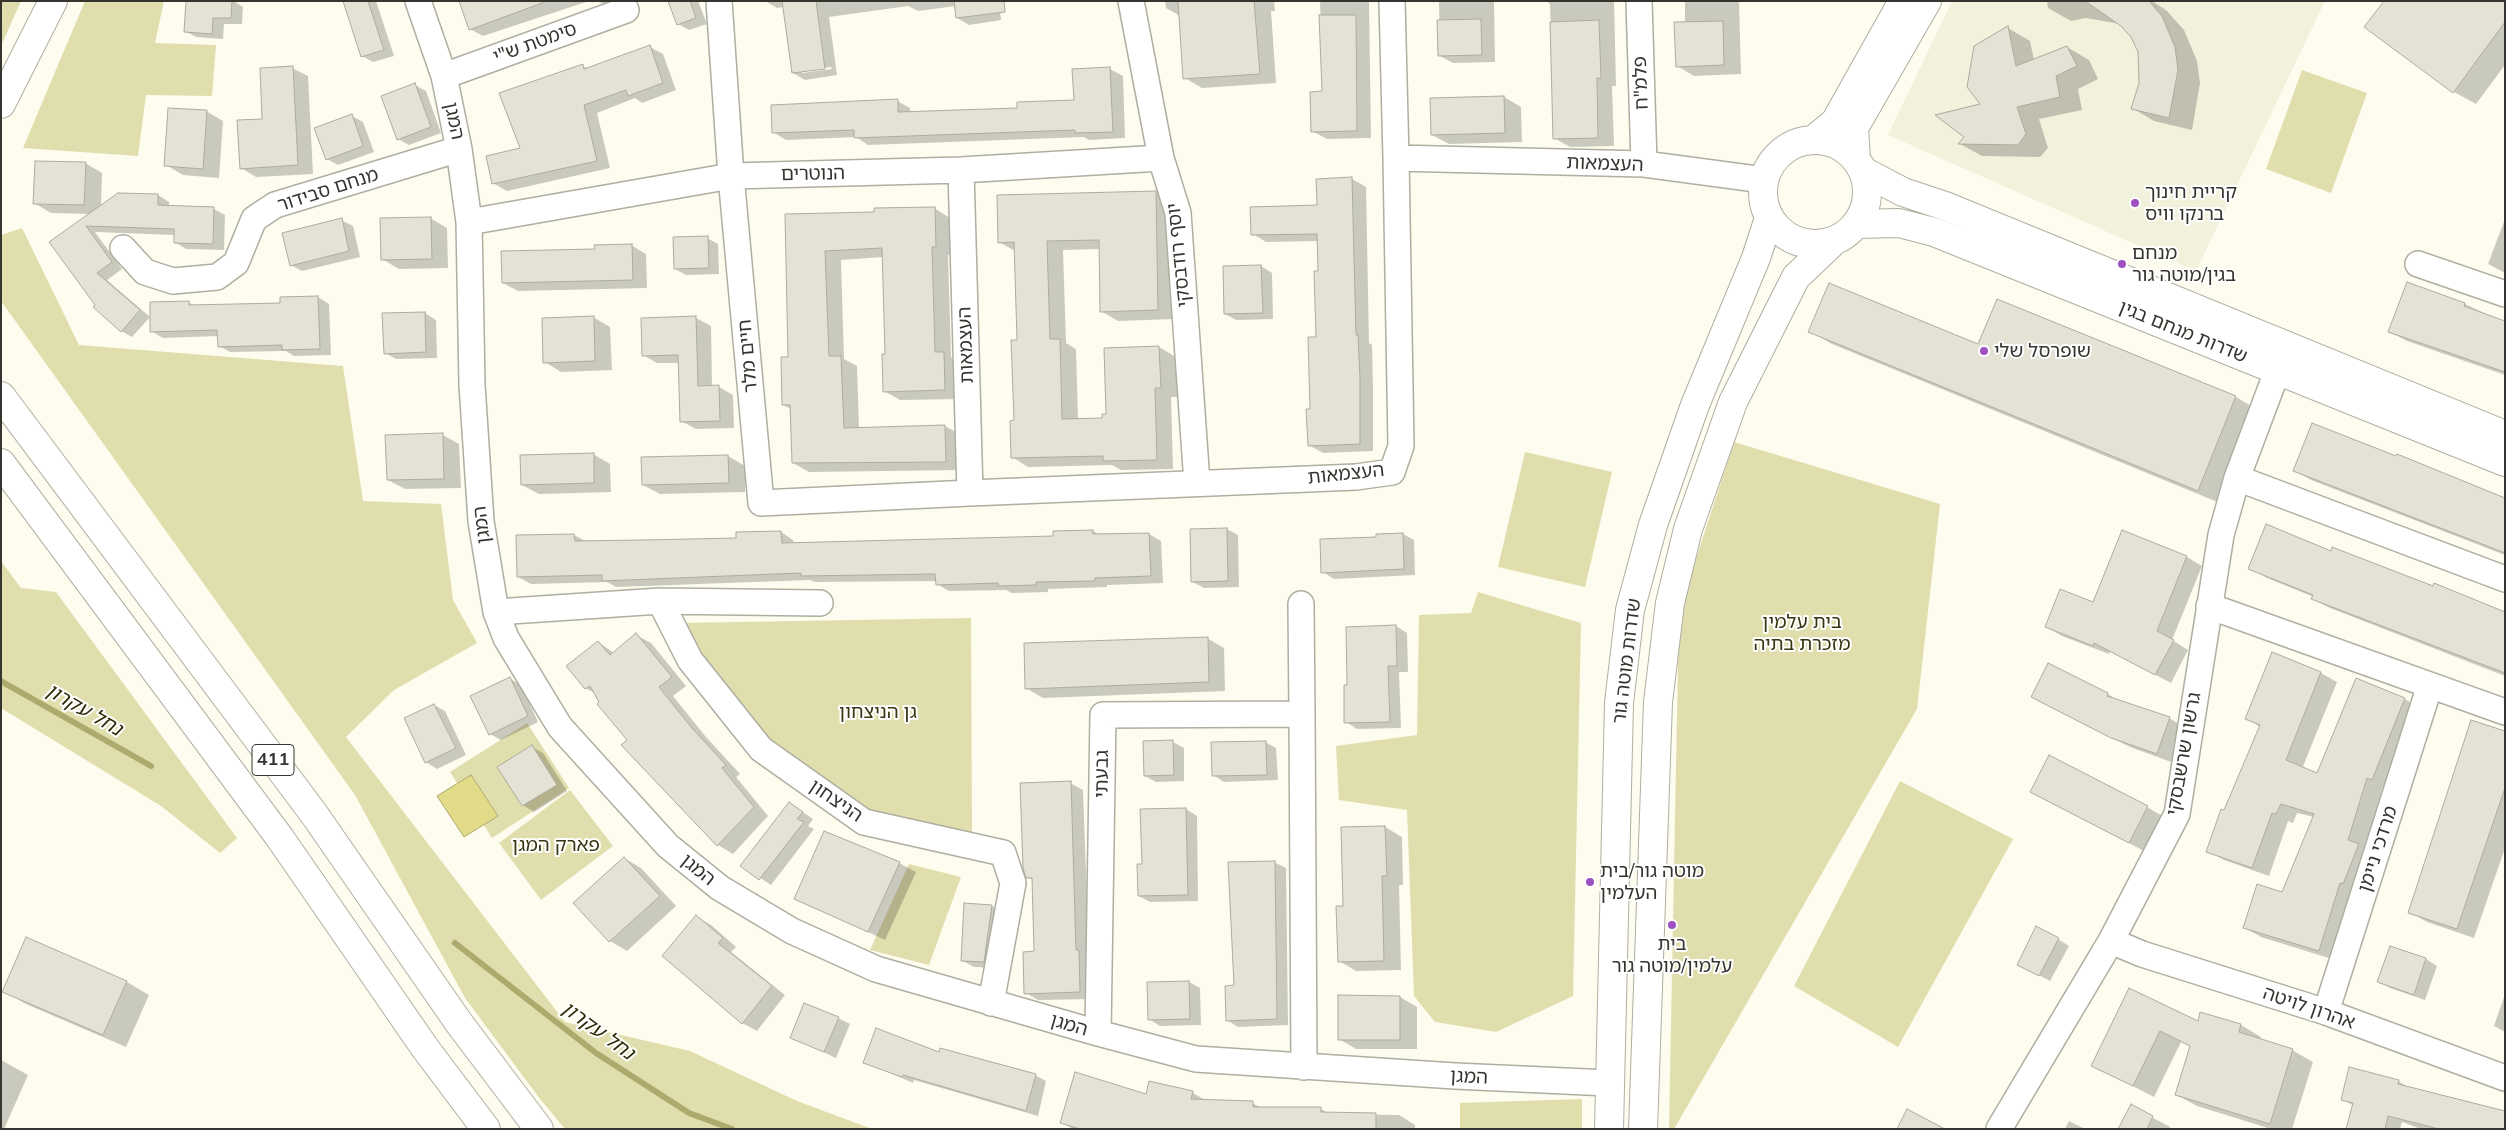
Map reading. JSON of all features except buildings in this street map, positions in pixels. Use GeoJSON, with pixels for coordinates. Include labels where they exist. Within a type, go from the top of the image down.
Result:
{"type":"FeatureCollection","features":[{"type":"Feature","properties":{"kind":"street"},"geometry":{"type":"LineString","coordinates":[[4,105],[53,1]]}},
{"type":"Feature","properties":{"kind":"street","name":"המגן"},"geometry":{"type":"LineString","coordinates":[[418,1],[444,76],[459,149],[469,222],[472,385],[481,521],[496,612],[506,638],[560,727],[668,846],[720,888],[792,931],[876,969],[991,1003],[1196,1059],[1304,1067],[1609,1083]]}},
{"type":"Feature","properties":{"kind":"street","name":"חיים מלר"},"geometry":{"type":"LineString","coordinates":[[719,1],[731,176],[762,503],[970,493]]}},
{"type":"Feature","properties":{"kind":"street","name":"יוסף רודבסקי"},"geometry":{"type":"LineString","coordinates":[[1131,1],[1161,158],[1178,213],[1198,483]]}},
{"type":"Feature","properties":{"kind":"street"},"geometry":{"type":"LineString","coordinates":[[1392,1],[1396,158]]}},
{"type":"Feature","properties":{"kind":"street","name":"פלמ\"ח"},"geometry":{"type":"LineString","coordinates":[[1638,1],[1644,164]]}},
{"type":"Feature","properties":{"kind":"street"},"geometry":{"type":"LineString","coordinates":[[1813,140],[1835,122],[1903,1]]}},
{"type":"Feature","properties":{"kind":"street"},"geometry":{"type":"LineString","coordinates":[[1860,165],[1833,142],[1813,140],[1800,142],[1781,152],[1768,169],[1764,180],[1764,206],[1770,218],[1786,236],[1798,241],[1817,244],[1835,240],[1856,224],[1862,216],[1867,198],[1854,128],[1927,1]]}},
{"type":"Feature","properties":{"kind":"street","name":"סימטת ש\"י"},"geometry":{"type":"LineString","coordinates":[[444,76],[626,10]]}},
{"type":"Feature","properties":{"kind":"street","name":"מנחם סבידור"},"geometry":{"type":"LineString","coordinates":[[122,248],[145,272],[173,281],[217,277],[236,263],[254,219],[275,205],[459,149]]}},
{"type":"Feature","properties":{"kind":"street","name":"הנוטרים"},"geometry":{"type":"LineString","coordinates":[[469,222],[731,176],[961,170],[1161,158]]}},
{"type":"Feature","properties":{"kind":"street","name":"העצמאות"},"geometry":{"type":"LineString","coordinates":[[961,170],[970,493],[1356,476],[1392,472],[1401,446],[1396,158],[1644,164],[1764,180]]}},
{"type":"Feature","properties":{"kind":"street","name":"שדרות מנחם בגין"},"geometry":{"type":"LineString","coordinates":[[1860,165],[1903,192],[1945,206],[2505,462]]}},
{"type":"Feature","properties":{"kind":"street","name":"שדרות מוטה גור"},"geometry":{"type":"LineString","coordinates":[[1609,1129],[1619,703],[1630,610],[1653,525],[1692,414],[1756,258],[1770,218]]}},
{"type":"Feature","properties":{"kind":"street","name":"שדרות מנחם בגין"},"geometry":{"type":"LineString","coordinates":[[1856,224],[1899,223],[1934,232],[2282,359],[2505,435]]}},
{"type":"Feature","properties":{"kind":"street","name":"שדרות מוטה גור"},"geometry":{"type":"LineString","coordinates":[[1643,1129],[1658,702],[1670,604],[1688,529],[1733,402],[1796,277],[1835,240]]}},
{"type":"Feature","properties":{"kind":"street"},"geometry":{"type":"LineString","coordinates":[[2418,264],[2505,294]]}},
{"type":"Feature","properties":{"kind":"street","name":"גרשון שרשבסקי"},"geometry":{"type":"LineString","coordinates":[[1999,1129],[2111,941],[2177,814],[2221,535],[2237,478],[2282,359]]}},
{"type":"Feature","properties":{"kind":"street","name":"411"},"geometry":{"type":"LineString","coordinates":[[1,396],[314,814],[459,1023],[539,1129]]}},
{"type":"Feature","properties":{"kind":"street","name":"411"},"geometry":{"type":"LineString","coordinates":[[1,463],[280,838],[425,1048],[486,1129]]}},
{"type":"Feature","properties":{"kind":"street"},"geometry":{"type":"LineString","coordinates":[[2237,478],[2505,579]]}},
{"type":"Feature","properties":{"kind":"street"},"geometry":{"type":"LineString","coordinates":[[496,612],[660,601],[820,603]]}},
{"type":"Feature","properties":{"kind":"street","name":"הניצחון"},"geometry":{"type":"LineString","coordinates":[[660,601],[690,660],[762,749],[864,822],[1003,853],[1013,882],[991,1003]]}},
{"type":"Feature","properties":{"kind":"street"},"geometry":{"type":"LineString","coordinates":[[1301,604],[1304,1067]]}},
{"type":"Feature","properties":{"kind":"street"},"geometry":{"type":"LineString","coordinates":[[2210,606],[2505,712]]}},
{"type":"Feature","properties":{"kind":"street","name":"מרדכי ניימן"},"geometry":{"type":"LineString","coordinates":[[2326,1012],[2430,685]]}},
{"type":"Feature","properties":{"kind":"street","name":"גבעתי"},"geometry":{"type":"LineString","coordinates":[[1098,1033],[1102,715],[1302,714]]}},
{"type":"Feature","properties":{"kind":"street","name":"אהרון לויטה"},"geometry":{"type":"LineString","coordinates":[[2111,941],[2142,954],[2326,1012],[2505,1078]]}},
{"type":"Feature","properties":{"kind":"shaded area","name":"קריית חינוך ברנקו וויס"},"geometry":{"type":"Polygon","coordinates":[[[1952,1],[2325,1],[2196,271],[1888,135],[1952,1]]]}},
{"type":"Feature","properties":{"kind":"shaded area"},"geometry":{"type":"Polygon","coordinates":[[[471,775],[498,816],[464,837],[437,796],[471,775]]]}},
{"type":"Feature","properties":{"kind":"green space"},"geometry":{"type":"Polygon","coordinates":[[[1,1],[21,1],[1,46],[1,1]]]}},
{"type":"Feature","properties":{"kind":"green space"},"geometry":{"type":"Polygon","coordinates":[[[85,1],[164,1],[155,43],[216,45],[212,96],[146,95],[138,156],[23,148],[85,1]]]}},
{"type":"Feature","properties":{"kind":"green space"},"geometry":{"type":"Polygon","coordinates":[[[2302,70],[2367,93],[2331,193],[2266,169],[2302,70]]]}},
{"type":"Feature","properties":{"kind":"green space"},"geometry":{"type":"Polygon","coordinates":[[[22,228],[79,345],[343,366],[363,501],[441,504],[453,600],[477,643],[394,690],[346,737],[565,1022],[690,1051],[797,1101],[872,1129],[565,1129],[540,1099],[465,998],[355,795],[1,301],[1,235],[22,228]]]}},
{"type":"Feature","properties":{"kind":"green space","name":"בית עלמין מזכרת בתיה"},"geometry":{"type":"Polygon","coordinates":[[[1734,442],[1940,504],[1917,709],[1674,1129],[1669,1129],[1679,611],[1734,442]]]}},
{"type":"Feature","properties":{"kind":"green space"},"geometry":{"type":"Polygon","coordinates":[[[1525,452],[1612,472],[1585,587],[1498,567],[1525,452]]]}},
{"type":"Feature","properties":{"kind":"green space"},"geometry":{"type":"Polygon","coordinates":[[[1,561],[21,588],[56,592],[237,838],[220,853],[161,806],[1,708],[1,561]]]}},
{"type":"Feature","properties":{"kind":"green space"},"geometry":{"type":"Polygon","coordinates":[[[1478,592],[1581,623],[1573,996],[1496,1032],[1435,1022],[1414,996],[1407,810],[1339,800],[1336,746],[1417,735],[1419,615],[1471,613],[1478,592]]]}},
{"type":"Feature","properties":{"kind":"green space","name":"גן הניצחון"},"geometry":{"type":"Polygon","coordinates":[[[971,618],[972,835],[871,819],[763,745],[679,623],[971,618]]]}},
{"type":"Feature","properties":{"kind":"green space"},"geometry":{"type":"Polygon","coordinates":[[[527,723],[569,788],[492,838],[450,772],[527,723]]]}},
{"type":"Feature","properties":{"kind":"green space"},"geometry":{"type":"Polygon","coordinates":[[[1900,781],[2013,839],[1898,1047],[1794,986],[1900,781]]]}},
{"type":"Feature","properties":{"kind":"green space","name":"פארק המגן"},"geometry":{"type":"Polygon","coordinates":[[[570,790],[613,846],[541,900],[499,843],[570,790]]]}},
{"type":"Feature","properties":{"kind":"green space"},"geometry":{"type":"Polygon","coordinates":[[[909,864],[961,877],[929,965],[870,950],[909,864]]]}},
{"type":"Feature","properties":{"kind":"green space"},"geometry":{"type":"Polygon","coordinates":[[[1582,1099],[1582,1129],[1460,1129],[1460,1103],[1582,1099]]]}},
{"type":"Feature","properties":{"kind":"waterway","name":"נחל עקרון"},"geometry":{"type":"LineString","coordinates":[[1,681],[151,766]]}},
{"type":"Feature","properties":{"kind":"waterway","name":"נחל עקרון"},"geometry":{"type":"LineString","coordinates":[[455,943],[596,1053],[689,1113],[732,1129]]}},
{"type":"Feature","properties":{"kind":"place","name":"קריית חינוך ברנקו וויס"},"geometry":{"type":"Point","coordinates":[2135,203]}},
{"type":"Feature","properties":{"kind":"place","name":"מנחם בגין/מוטה גור"},"geometry":{"type":"Point","coordinates":[2122,264]}},
{"type":"Feature","properties":{"kind":"place","name":"שופרסל שלי"},"geometry":{"type":"Point","coordinates":[1984,351]}},
{"type":"Feature","properties":{"kind":"place","name":"מוטה גור/בית העלמין"},"geometry":{"type":"Point","coordinates":[1590,882]}},
{"type":"Feature","properties":{"kind":"place","name":"בית עלמין/מוטה גור"},"geometry":{"type":"Point","coordinates":[1672,925]}}]}
